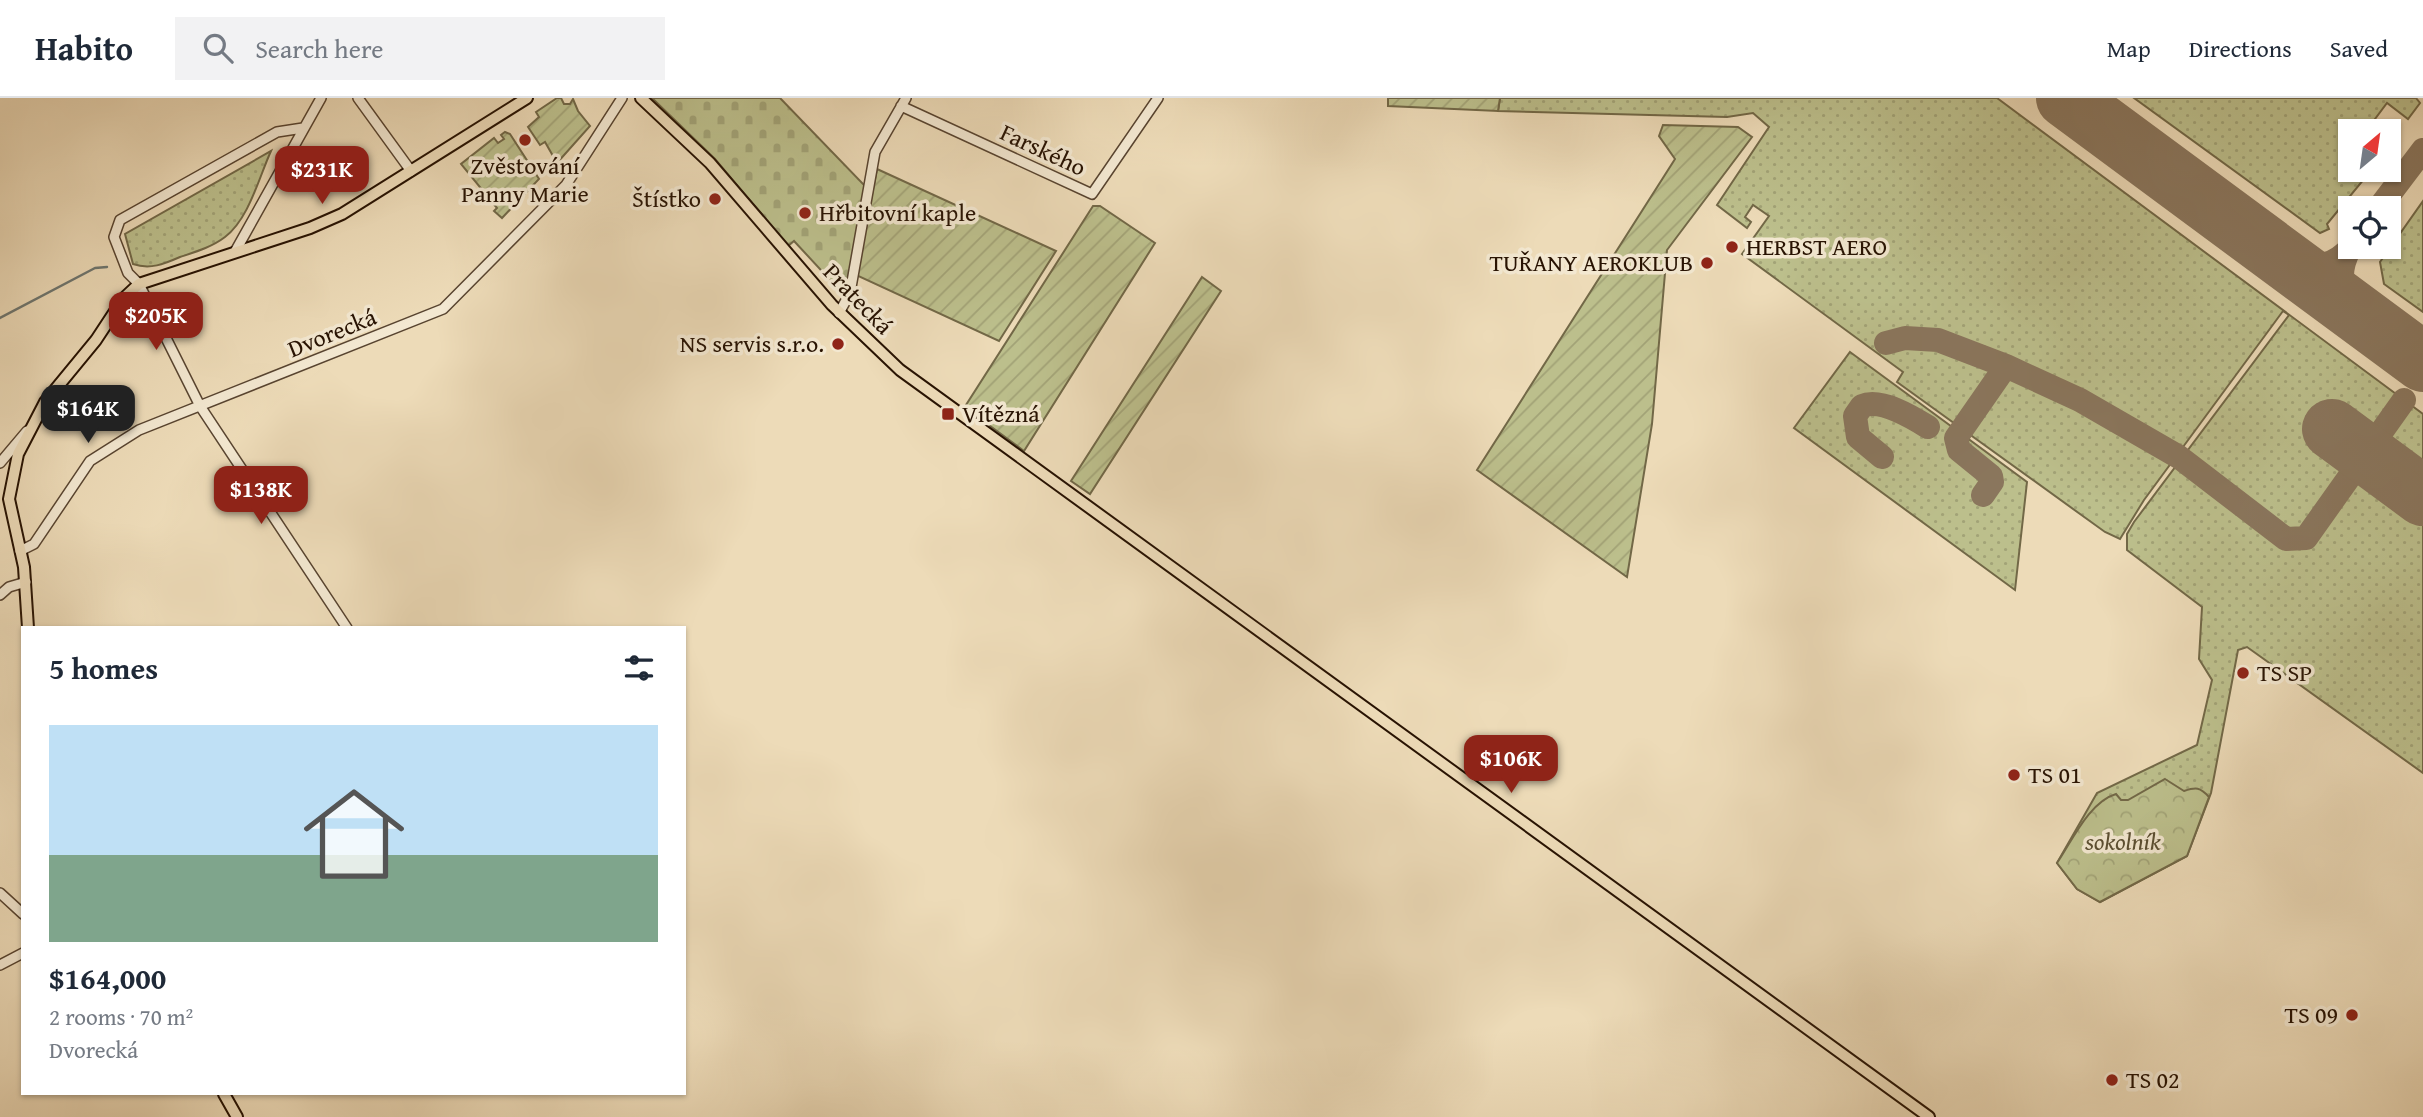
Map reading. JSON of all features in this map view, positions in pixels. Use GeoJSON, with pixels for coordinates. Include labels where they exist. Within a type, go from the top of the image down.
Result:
{"type":"FeatureCollection","features":[{"type":"Feature","properties":{"kind":"main road"},"geometry":{"type":"LineString","coordinates":[[505,112],[516,98]]}},
{"type":"Feature","properties":{"kind":"main road"},"geometry":{"type":"LineString","coordinates":[[28,626],[26,582],[5,486],[27,431],[45,402],[96,340],[123,299],[139,284],[331,219],[527,98]]}},
{"type":"Feature","properties":{"kind":"main road","name":"Pratecká"},"geometry":{"type":"LineString","coordinates":[[641,98],[710,163],[839,313],[900,370],[1074,499],[1929,1117]]}},
{"type":"Feature","properties":{"kind":"main road"},"geometry":{"type":"LineString","coordinates":[[225,1095],[237,1117]]}},
{"type":"Feature","properties":{"kind":"street"},"geometry":{"type":"LineString","coordinates":[[236,250],[321,98]]}},
{"type":"Feature","properties":{"kind":"street"},"geometry":{"type":"LineString","coordinates":[[358,98],[411,171]]}},
{"type":"Feature","properties":{"kind":"street","name":"Dvorecká"},"geometry":{"type":"LineString","coordinates":[[20,551],[34,544],[90,461],[139,430],[443,309],[566,185],[622,98]]}},
{"type":"Feature","properties":{"kind":"street","name":"Farského"},"geometry":{"type":"LineString","coordinates":[[904,102],[1091,194],[1158,98]]}},
{"type":"Feature","properties":{"kind":"street"},"geometry":{"type":"LineString","coordinates":[[839,313],[850,293],[875,152],[904,102]]}},
{"type":"Feature","properties":{"kind":"street"},"geometry":{"type":"LineString","coordinates":[[303,128],[277,132],[120,220],[114,237],[128,273],[139,284],[200,407],[346,626]]}},
{"type":"Feature","properties":{"kind":"street"},"geometry":{"type":"LineString","coordinates":[[0,463],[27,431]]}},
{"type":"Feature","properties":{"kind":"street"},"geometry":{"type":"LineString","coordinates":[[0,595],[9,587],[26,582]]}},
{"type":"Feature","properties":{"kind":"street"},"geometry":{"type":"LineString","coordinates":[[0,893],[21,912]]}},
{"type":"Feature","properties":{"kind":"street"},"geometry":{"type":"LineString","coordinates":[[1,910],[12,904]]}},
{"type":"Feature","properties":{"kind":"street"},"geometry":{"type":"LineString","coordinates":[[0,965],[21,954]]}},
{"type":"Feature","properties":{"kind":"green space"},"geometry":{"type":"Polygon","coordinates":[[[561,98],[564,104],[570,104],[573,99],[578,111],[590,126],[557,163],[545,142],[540,145],[528,127],[539,117],[536,112],[561,98]]]}},
{"type":"Feature","properties":{"kind":"green space"},"geometry":{"type":"Polygon","coordinates":[[[652,98],[780,98],[866,187],[848,293],[844,295],[794,241],[788,246],[715,159],[652,98]]]}},
{"type":"Feature","properties":{"kind":"green space"},"geometry":{"type":"Polygon","coordinates":[[[1388,98],[1500,98],[1498,111],[1388,106],[1388,98]]]}},
{"type":"Feature","properties":{"kind":"green space"},"geometry":{"type":"Polygon","coordinates":[[[1500,98],[1997,98],[2423,414],[2423,773],[2247,647],[2238,650],[2211,793],[2187,856],[2100,902],[2077,889],[2057,863],[2097,793],[2197,745],[2212,680],[2199,659],[2202,607],[2127,550],[2127,534],[2289,315],[2283,311],[2144,500],[2120,539],[2105,532],[1897,382],[1903,372],[1742,254],[1769,216],[1753,205],[1745,217],[1751,222],[1747,228],[1717,205],[1769,127],[1753,113],[1727,117],[1498,111],[1500,98]]]}},
{"type":"Feature","properties":{"kind":"green space"},"geometry":{"type":"Polygon","coordinates":[[[2134,98],[2416,98],[2420,103],[2408,119],[2387,103],[2375,119],[2338,119],[2338,182],[2362,182],[2350,196],[2338,196],[2338,211],[2327,224],[2329,229],[2320,233],[2134,98]]]}},
{"type":"Feature","properties":{"kind":"green space"},"geometry":{"type":"Polygon","coordinates":[[[1663,125],[1738,127],[1752,137],[1667,250],[1652,424],[1627,577],[1477,470],[1675,159],[1659,136],[1663,125]]]}},
{"type":"Feature","properties":{"kind":"green space"},"geometry":{"type":"Polygon","coordinates":[[[505,132],[510,134],[539,179],[502,218],[494,211],[497,208],[461,164],[494,138],[498,143],[504,139],[501,135],[505,132]]]}},
{"type":"Feature","properties":{"kind":"green space"},"geometry":{"type":"Polygon","coordinates":[[[271,151],[247,209],[225,237],[163,264],[133,264],[125,234],[271,151]]]}},
{"type":"Feature","properties":{"kind":"green space"},"geometry":{"type":"Polygon","coordinates":[[[877,169],[1056,251],[999,341],[856,275],[877,169]]]}},
{"type":"Feature","properties":{"kind":"green space"},"geometry":{"type":"Polygon","coordinates":[[[2423,201],[2423,312],[2384,284],[2380,262],[2382,259],[2401,259],[2401,232],[2423,201]]]}},
{"type":"Feature","properties":{"kind":"green space"},"geometry":{"type":"Polygon","coordinates":[[[1093,206],[1100,206],[1155,243],[1024,451],[967,409],[966,405],[1093,206]]]}},
{"type":"Feature","properties":{"kind":"green space"},"geometry":{"type":"Polygon","coordinates":[[[1202,277],[1221,291],[1090,494],[1071,481],[1202,277]]]}},
{"type":"Feature","properties":{"kind":"green space"},"geometry":{"type":"Polygon","coordinates":[[[1850,352],[2027,482],[2015,590],[1794,428],[1850,352]]]}},
{"type":"Feature","properties":{"kind":"green space","name":"sokolník"},"geometry":{"type":"Polygon","coordinates":[[[2165,779],[2184,791],[2198,789],[2209,797],[2187,856],[2100,902],[2077,889],[2057,863],[2089,814],[2106,798],[2116,794],[2121,800],[2128,800],[2165,779]]]}},
{"type":"Feature","properties":{"kind":"waterway"},"geometry":{"type":"LineString","coordinates":[[0,318],[95,268],[107,267]]}},
{"type":"Feature","properties":{"kind":"taxiway"},"geometry":{"type":"LineString","coordinates":[[2388,196],[2423,150]]}},
{"type":"Feature","properties":{"kind":"taxiway"},"geometry":{"type":"LineString","coordinates":[[2226,216],[2287,258],[2303,264],[2320,265],[2338,258]]}},
{"type":"Feature","properties":{"kind":"taxiway"},"geometry":{"type":"LineString","coordinates":[[2346,259],[2342,282],[2355,309],[2408,350]]}},
{"type":"Feature","properties":{"kind":"taxiway"},"geometry":{"type":"LineString","coordinates":[[1886,343],[1905,338],[1938,340],[2006,366],[2080,400],[2179,457],[2286,539],[2306,538],[2404,400]]}},
{"type":"Feature","properties":{"kind":"taxiway"},"geometry":{"type":"LineString","coordinates":[[1983,495],[1992,482],[1991,476],[1959,450],[1956,438],[2006,366]]}},
{"type":"Feature","properties":{"kind":"taxiway"},"geometry":{"type":"LineString","coordinates":[[1882,457],[1858,437],[1855,416],[1862,406],[1887,406],[1928,427]]}},
{"type":"Feature","properties":{"kind":"runway"},"geometry":{"type":"LineString","coordinates":[[2066,98],[2423,362]]}},
{"type":"Feature","properties":{"kind":"runway"},"geometry":{"type":"LineString","coordinates":[[2332,429],[2423,496]]}},
{"type":"Feature","properties":{"kind":"place","name":"Zvěstování Panny Marie"},"geometry":{"type":"Point","coordinates":[525,140]}},
{"type":"Feature","properties":{"kind":"place","name":"Štístko"},"geometry":{"type":"Point","coordinates":[715,199]}},
{"type":"Feature","properties":{"kind":"place","name":"Hřbitovní kaple"},"geometry":{"type":"Point","coordinates":[805,213]}},
{"type":"Feature","properties":{"kind":"place","name":"HERBST AERO"},"geometry":{"type":"Point","coordinates":[1732,247]}},
{"type":"Feature","properties":{"kind":"place","name":"TUŘANY AEROKLUB"},"geometry":{"type":"Point","coordinates":[1707,263]}},
{"type":"Feature","properties":{"kind":"place","name":"NS servis s.r.o."},"geometry":{"type":"Point","coordinates":[838,344]}},
{"type":"Feature","properties":{"kind":"place","name":"Vítězná"},"geometry":{"type":"Point","coordinates":[948,414]}},
{"type":"Feature","properties":{"kind":"place","name":"TS SP"},"geometry":{"type":"Point","coordinates":[2243,673]}},
{"type":"Feature","properties":{"kind":"place","name":"TS 01"},"geometry":{"type":"Point","coordinates":[2014,775]}},
{"type":"Feature","properties":{"kind":"place","name":"TS 09"},"geometry":{"type":"Point","coordinates":[2352,1015]}},
{"type":"Feature","properties":{"kind":"place","name":"TS 02"},"geometry":{"type":"Point","coordinates":[2112,1080]}}]}
